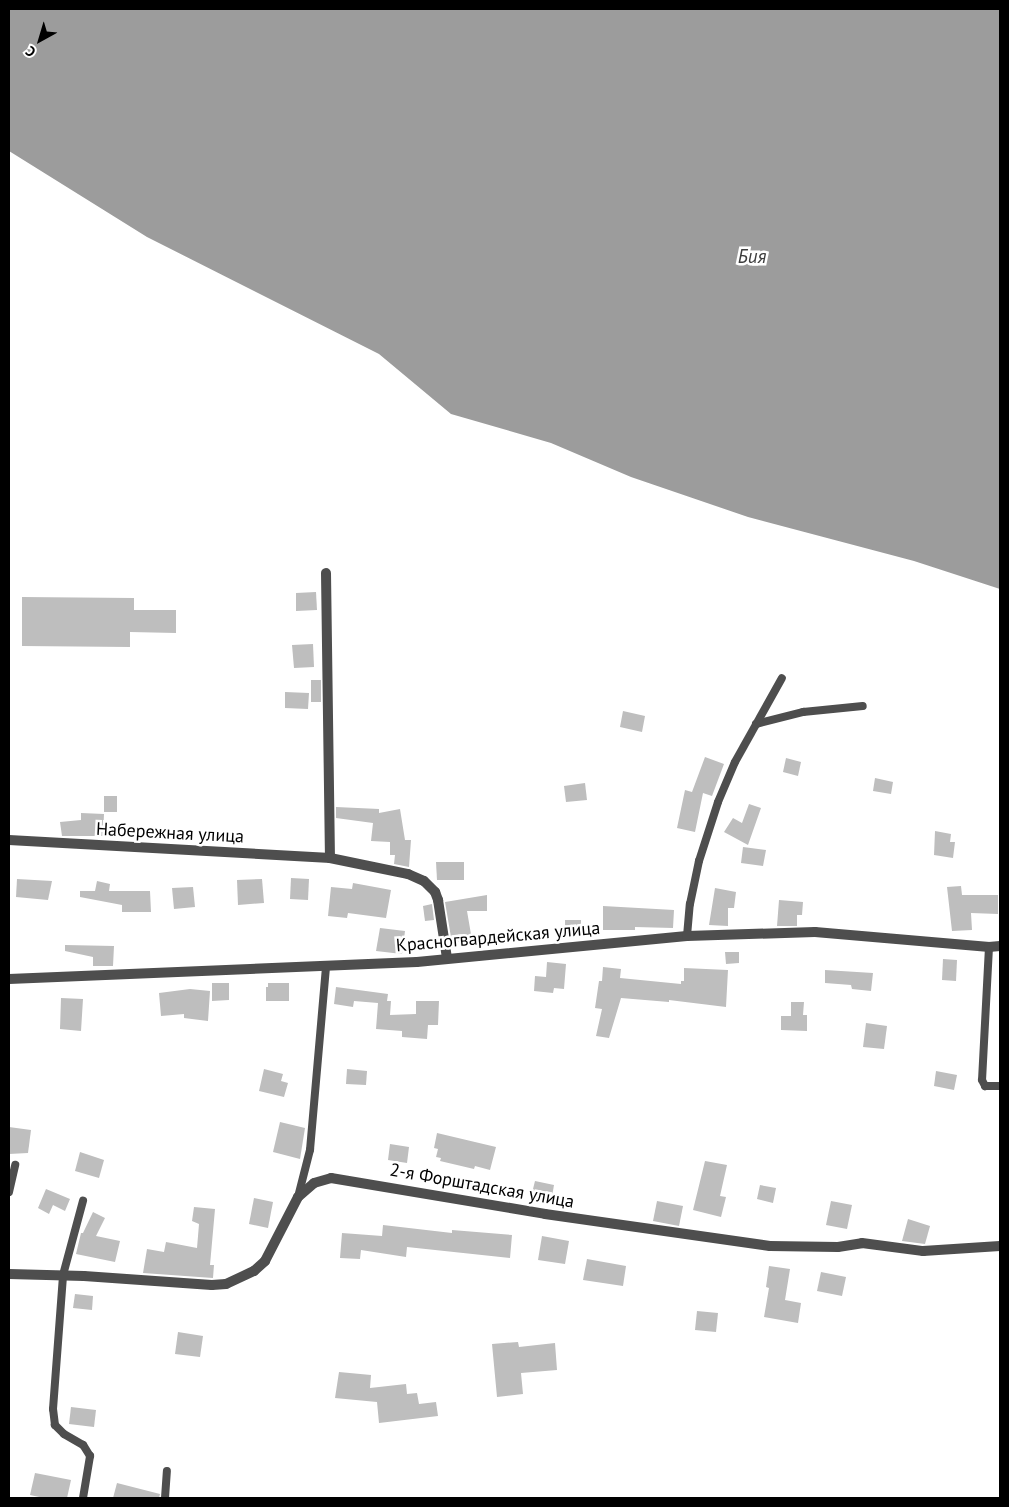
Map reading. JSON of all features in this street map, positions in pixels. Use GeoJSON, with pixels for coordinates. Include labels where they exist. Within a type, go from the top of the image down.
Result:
{"type":"FeatureCollection","features":[{"type":"Feature","properties":{"kind":"street"},"geometry":{"type":"LineString","coordinates":[[326,573],[330,858]]}},
{"type":"Feature","properties":{"kind":"street","name":"Набережная улица"},"geometry":{"type":"LineString","coordinates":[[9,840],[330,858],[408,874],[429,885],[438,900],[446,958]]}},
{"type":"Feature","properties":{"kind":"street","name":"Красногвардейская улица"},"geometry":{"type":"LineString","coordinates":[[9,979],[326,967],[687,936],[815,932],[989,947],[1000,946]]}},
{"type":"Feature","properties":{"kind":"street","name":"2-я Форштадская улица"},"geometry":{"type":"LineString","coordinates":[[9,1274],[62,1275],[212,1285],[226,1284],[254,1271],[265,1261],[298,1197],[314,1183],[323,1179],[343,1178],[545,1214],[770,1246],[838,1247],[862,1243],[923,1251],[1000,1246]]}},
{"type":"Feature","properties":{"kind":"lane"},"geometry":{"type":"LineString","coordinates":[[687,936],[690,904],[699,861],[718,802],[735,762],[782,678]]}},
{"type":"Feature","properties":{"kind":"lane"},"geometry":{"type":"LineString","coordinates":[[756,724],[803,712],[863,706]]}},
{"type":"Feature","properties":{"kind":"lane"},"geometry":{"type":"LineString","coordinates":[[989,947],[982,1080],[985,1086],[1000,1086]]}},
{"type":"Feature","properties":{"kind":"lane"},"geometry":{"type":"LineString","coordinates":[[298,1197],[310,1150],[326,967]]}},
{"type":"Feature","properties":{"kind":"lane"},"geometry":{"type":"LineString","coordinates":[[9,1192],[15,1165]]}},
{"type":"Feature","properties":{"kind":"lane"},"geometry":{"type":"LineString","coordinates":[[83,1498],[89,1468],[88,1450],[60,1430],[53,1420],[62,1275],[84,1201]]}},
{"type":"Feature","properties":{"kind":"lane"},"geometry":{"type":"LineString","coordinates":[[165,1498],[168,1471]]}},
{"type":"Feature","properties":{"kind":"water","name":"Бия"},"geometry":{"type":"Polygon","coordinates":[[[9,9],[1000,9],[1000,589],[914,561],[748,517],[631,477],[551,443],[451,414],[379,354],[147,237],[9,151],[9,9]]]}},
{"type":"Feature","properties":{"kind":"building"},"geometry":{"type":"Polygon","coordinates":[[[316,592],[317,610],[296,611],[296,593],[316,592]]]}},
{"type":"Feature","properties":{"kind":"building"},"geometry":{"type":"Polygon","coordinates":[[[22,597],[134,598],[134,610],[176,610],[176,633],[130,632],[130,647],[22,646],[22,597]]]}},
{"type":"Feature","properties":{"kind":"building"},"geometry":{"type":"Polygon","coordinates":[[[313,644],[314,667],[294,668],[292,645],[313,644]]]}},
{"type":"Feature","properties":{"kind":"building"},"geometry":{"type":"Polygon","coordinates":[[[311,680],[321,680],[321,702],[311,702],[311,680]]]}},
{"type":"Feature","properties":{"kind":"building"},"geometry":{"type":"Polygon","coordinates":[[[285,692],[309,693],[308,709],[285,708],[285,692]]]}},
{"type":"Feature","properties":{"kind":"building"},"geometry":{"type":"Polygon","coordinates":[[[623,711],[645,716],[642,732],[620,727],[623,711]]]}},
{"type":"Feature","properties":{"kind":"building"},"geometry":{"type":"Polygon","coordinates":[[[705,757],[724,764],[712,796],[703,793],[695,832],[677,828],[685,790],[692,792],[705,757]]]}},
{"type":"Feature","properties":{"kind":"building"},"geometry":{"type":"Polygon","coordinates":[[[786,758],[801,762],[798,776],[783,772],[786,758]]]}},
{"type":"Feature","properties":{"kind":"building"},"geometry":{"type":"Polygon","coordinates":[[[875,778],[893,782],[891,794],[873,791],[875,778]]]}},
{"type":"Feature","properties":{"kind":"building"},"geometry":{"type":"Polygon","coordinates":[[[585,783],[587,800],[566,802],[564,786],[585,783]]]}},
{"type":"Feature","properties":{"kind":"building"},"geometry":{"type":"Polygon","coordinates":[[[104,796],[117,796],[117,812],[104,812],[104,796]]]}},
{"type":"Feature","properties":{"kind":"building"},"geometry":{"type":"Polygon","coordinates":[[[749,804],[761,808],[748,845],[724,832],[733,818],[742,823],[749,804]]]}},
{"type":"Feature","properties":{"kind":"building"},"geometry":{"type":"Polygon","coordinates":[[[336,807],[379,809],[379,813],[400,809],[405,840],[411,840],[409,867],[394,864],[395,855],[390,855],[390,842],[371,841],[373,823],[336,818],[336,807]]]}},
{"type":"Feature","properties":{"kind":"building"},"geometry":{"type":"Polygon","coordinates":[[[81,813],[104,814],[103,836],[62,836],[60,822],[81,820],[81,813]]]}},
{"type":"Feature","properties":{"kind":"building"},"geometry":{"type":"Polygon","coordinates":[[[935,831],[951,834],[950,842],[955,842],[953,858],[934,855],[935,831]]]}},
{"type":"Feature","properties":{"kind":"building"},"geometry":{"type":"Polygon","coordinates":[[[743,847],[766,850],[763,866],[741,863],[743,847]]]}},
{"type":"Feature","properties":{"kind":"building"},"geometry":{"type":"Polygon","coordinates":[[[436,862],[464,862],[464,880],[437,880],[436,862]]]}},
{"type":"Feature","properties":{"kind":"building"},"geometry":{"type":"Polygon","coordinates":[[[291,878],[309,879],[308,900],[290,899],[291,878]]]}},
{"type":"Feature","properties":{"kind":"building"},"geometry":{"type":"Polygon","coordinates":[[[17,879],[52,881],[48,900],[16,897],[17,879]]]}},
{"type":"Feature","properties":{"kind":"building"},"geometry":{"type":"Polygon","coordinates":[[[262,879],[264,903],[238,905],[237,880],[262,879]]]}},
{"type":"Feature","properties":{"kind":"building"},"geometry":{"type":"Polygon","coordinates":[[[97,881],[110,884],[109,891],[150,891],[151,912],[122,912],[122,905],[80,897],[80,891],[95,891],[97,881]]]}},
{"type":"Feature","properties":{"kind":"building"},"geometry":{"type":"Polygon","coordinates":[[[353,883],[391,890],[386,918],[348,913],[347,918],[328,916],[331,887],[352,889],[353,883]]]}},
{"type":"Feature","properties":{"kind":"building"},"geometry":{"type":"Polygon","coordinates":[[[961,886],[962,895],[998,895],[998,914],[971,913],[972,930],[952,931],[947,887],[961,886]]]}},
{"type":"Feature","properties":{"kind":"building"},"geometry":{"type":"Polygon","coordinates":[[[193,887],[195,907],[174,909],[172,888],[193,887]]]}},
{"type":"Feature","properties":{"kind":"building"},"geometry":{"type":"Polygon","coordinates":[[[715,888],[736,892],[734,908],[728,908],[728,926],[709,925],[715,888]]]}},
{"type":"Feature","properties":{"kind":"building"},"geometry":{"type":"Polygon","coordinates":[[[487,895],[487,911],[467,911],[472,940],[452,943],[445,902],[487,895]]]}},
{"type":"Feature","properties":{"kind":"building"},"geometry":{"type":"Polygon","coordinates":[[[779,900],[803,902],[802,915],[797,915],[797,926],[777,926],[779,900]]]}},
{"type":"Feature","properties":{"kind":"building"},"geometry":{"type":"Polygon","coordinates":[[[432,904],[434,920],[425,921],[423,906],[432,904]]]}},
{"type":"Feature","properties":{"kind":"building"},"geometry":{"type":"Polygon","coordinates":[[[603,906],[674,910],[673,928],[635,927],[635,930],[603,930],[603,906]]]}},
{"type":"Feature","properties":{"kind":"building"},"geometry":{"type":"Polygon","coordinates":[[[565,920],[581,920],[581,934],[565,934],[565,920]]]}},
{"type":"Feature","properties":{"kind":"building"},"geometry":{"type":"Polygon","coordinates":[[[380,928],[405,931],[402,954],[376,951],[380,928]]]}},
{"type":"Feature","properties":{"kind":"building"},"geometry":{"type":"Polygon","coordinates":[[[65,945],[114,946],[113,966],[93,966],[93,957],[65,951],[65,945]]]}},
{"type":"Feature","properties":{"kind":"building"},"geometry":{"type":"Polygon","coordinates":[[[725,952],[739,952],[739,963],[726,964],[725,952]]]}},
{"type":"Feature","properties":{"kind":"building"},"geometry":{"type":"Polygon","coordinates":[[[943,959],[957,960],[956,981],[942,980],[943,959]]]}},
{"type":"Feature","properties":{"kind":"building"},"geometry":{"type":"Polygon","coordinates":[[[547,962],[566,964],[564,989],[554,988],[553,993],[534,991],[535,976],[546,977],[547,962]]]}},
{"type":"Feature","properties":{"kind":"building"},"geometry":{"type":"Polygon","coordinates":[[[603,967],[621,969],[620,978],[681,984],[681,981],[684,981],[684,968],[728,970],[726,1007],[669,1000],[669,1002],[621,998],[609,1038],[596,1036],[602,1009],[595,1008],[599,981],[602,981],[603,967]]]}},
{"type":"Feature","properties":{"kind":"building"},"geometry":{"type":"Polygon","coordinates":[[[825,970],[873,973],[871,991],[852,989],[851,985],[825,983],[825,970]]]}},
{"type":"Feature","properties":{"kind":"building"},"geometry":{"type":"Polygon","coordinates":[[[212,983],[229,983],[229,1000],[212,1001],[212,983]]]}},
{"type":"Feature","properties":{"kind":"building"},"geometry":{"type":"Polygon","coordinates":[[[268,983],[289,983],[289,1001],[266,1001],[266,987],[268,987],[268,983]]]}},
{"type":"Feature","properties":{"kind":"building"},"geometry":{"type":"Polygon","coordinates":[[[336,987],[388,994],[387,1001],[391,1001],[390,1015],[416,1014],[416,1001],[439,1001],[438,1025],[428,1025],[427,1039],[402,1037],[402,1031],[376,1029],[378,1003],[354,1001],[353,1007],[334,1004],[336,987]]]}},
{"type":"Feature","properties":{"kind":"building"},"geometry":{"type":"Polygon","coordinates":[[[190,989],[210,991],[208,1021],[184,1018],[184,1014],[161,1016],[159,993],[190,989]]]}},
{"type":"Feature","properties":{"kind":"building"},"geometry":{"type":"Polygon","coordinates":[[[61,998],[83,999],[81,1031],[60,1029],[61,998]]]}},
{"type":"Feature","properties":{"kind":"building"},"geometry":{"type":"Polygon","coordinates":[[[791,1002],[804,1002],[803,1015],[807,1015],[807,1031],[781,1030],[781,1016],[791,1016],[791,1002]]]}},
{"type":"Feature","properties":{"kind":"building"},"geometry":{"type":"Polygon","coordinates":[[[866,1023],[887,1026],[884,1049],[863,1047],[866,1023]]]}},
{"type":"Feature","properties":{"kind":"building"},"geometry":{"type":"Polygon","coordinates":[[[264,1069],[283,1074],[281,1081],[288,1083],[284,1097],[259,1091],[264,1069]]]}},
{"type":"Feature","properties":{"kind":"building"},"geometry":{"type":"Polygon","coordinates":[[[347,1069],[367,1071],[366,1085],[346,1084],[347,1069]]]}},
{"type":"Feature","properties":{"kind":"building"},"geometry":{"type":"Polygon","coordinates":[[[936,1071],[957,1075],[954,1090],[934,1086],[936,1071]]]}},
{"type":"Feature","properties":{"kind":"building"},"geometry":{"type":"Polygon","coordinates":[[[280,1122],[305,1128],[300,1159],[273,1152],[280,1122]]]}},
{"type":"Feature","properties":{"kind":"building"},"geometry":{"type":"Polygon","coordinates":[[[9,1127],[31,1130],[28,1153],[9,1154],[9,1127]]]}},
{"type":"Feature","properties":{"kind":"building"},"geometry":{"type":"Polygon","coordinates":[[[437,1133],[496,1147],[490,1170],[475,1166],[474,1169],[440,1161],[441,1158],[436,1157],[438,1149],[434,1148],[437,1133]]]}},
{"type":"Feature","properties":{"kind":"building"},"geometry":{"type":"Polygon","coordinates":[[[390,1144],[409,1147],[407,1163],[388,1160],[390,1144]]]}},
{"type":"Feature","properties":{"kind":"building"},"geometry":{"type":"Polygon","coordinates":[[[80,1152],[104,1160],[99,1178],[75,1171],[80,1152]]]}},
{"type":"Feature","properties":{"kind":"building"},"geometry":{"type":"Polygon","coordinates":[[[705,1161],[727,1165],[720,1196],[726,1197],[721,1217],[693,1210],[705,1161]]]}},
{"type":"Feature","properties":{"kind":"building"},"geometry":{"type":"Polygon","coordinates":[[[535,1181],[554,1185],[551,1202],[531,1197],[535,1181]]]}},
{"type":"Feature","properties":{"kind":"building"},"geometry":{"type":"Polygon","coordinates":[[[760,1185],[776,1188],[773,1203],[757,1199],[760,1185]]]}},
{"type":"Feature","properties":{"kind":"building"},"geometry":{"type":"Polygon","coordinates":[[[46,1189],[70,1199],[65,1211],[53,1205],[49,1214],[38,1208],[46,1189]]]}},
{"type":"Feature","properties":{"kind":"building"},"geometry":{"type":"Polygon","coordinates":[[[254,1198],[273,1202],[268,1228],[249,1224],[254,1198]]]}},
{"type":"Feature","properties":{"kind":"building"},"geometry":{"type":"Polygon","coordinates":[[[657,1201],[683,1206],[679,1226],[653,1221],[657,1201]]]}},
{"type":"Feature","properties":{"kind":"building"},"geometry":{"type":"Polygon","coordinates":[[[831,1201],[852,1205],[847,1229],[826,1225],[831,1201]]]}},
{"type":"Feature","properties":{"kind":"building"},"geometry":{"type":"Polygon","coordinates":[[[194,1207],[215,1209],[210,1265],[214,1265],[213,1278],[143,1273],[147,1249],[164,1252],[166,1242],[197,1248],[199,1224],[192,1221],[194,1207]]]}},
{"type":"Feature","properties":{"kind":"building"},"geometry":{"type":"Polygon","coordinates":[[[93,1212],[105,1218],[96,1236],[120,1241],[115,1262],[76,1254],[81,1233],[83,1233],[93,1212]]]}},
{"type":"Feature","properties":{"kind":"building"},"geometry":{"type":"Polygon","coordinates":[[[908,1219],[930,1226],[925,1244],[902,1241],[908,1219]]]}},
{"type":"Feature","properties":{"kind":"building"},"geometry":{"type":"Polygon","coordinates":[[[383,1225],[452,1233],[452,1230],[512,1235],[510,1258],[407,1247],[406,1257],[361,1250],[360,1259],[340,1258],[342,1233],[382,1236],[383,1225]]]}},
{"type":"Feature","properties":{"kind":"building"},"geometry":{"type":"Polygon","coordinates":[[[542,1236],[569,1241],[565,1264],[538,1260],[542,1236]]]}},
{"type":"Feature","properties":{"kind":"building"},"geometry":{"type":"Polygon","coordinates":[[[587,1259],[626,1266],[623,1286],[583,1280],[587,1259]]]}},
{"type":"Feature","properties":{"kind":"building"},"geometry":{"type":"Polygon","coordinates":[[[769,1266],[790,1269],[785,1300],[801,1303],[798,1323],[764,1317],[769,1288],[766,1287],[769,1266]]]}},
{"type":"Feature","properties":{"kind":"building"},"geometry":{"type":"Polygon","coordinates":[[[821,1272],[846,1277],[842,1296],[817,1291],[821,1272]]]}},
{"type":"Feature","properties":{"kind":"building"},"geometry":{"type":"Polygon","coordinates":[[[75,1294],[93,1296],[92,1310],[73,1308],[75,1294]]]}},
{"type":"Feature","properties":{"kind":"building"},"geometry":{"type":"Polygon","coordinates":[[[697,1311],[718,1313],[716,1332],[695,1330],[697,1311]]]}},
{"type":"Feature","properties":{"kind":"building"},"geometry":{"type":"Polygon","coordinates":[[[178,1332],[203,1336],[200,1357],[175,1354],[178,1332]]]}},
{"type":"Feature","properties":{"kind":"building"},"geometry":{"type":"Polygon","coordinates":[[[518,1342],[519,1347],[555,1343],[557,1370],[521,1373],[523,1394],[497,1397],[492,1344],[518,1342]]]}},
{"type":"Feature","properties":{"kind":"building"},"geometry":{"type":"Polygon","coordinates":[[[339,1372],[371,1375],[370,1388],[406,1384],[407,1394],[417,1393],[419,1404],[436,1402],[438,1416],[379,1423],[377,1402],[335,1398],[339,1372]]]}},
{"type":"Feature","properties":{"kind":"building"},"geometry":{"type":"Polygon","coordinates":[[[71,1407],[96,1410],[94,1427],[69,1424],[71,1407]]]}},
{"type":"Feature","properties":{"kind":"building"},"geometry":{"type":"Polygon","coordinates":[[[35,1473],[71,1480],[67,1498],[44,1498],[30,1495],[35,1473]]]}},
{"type":"Feature","properties":{"kind":"building"},"geometry":{"type":"Polygon","coordinates":[[[117,1483],[160,1494],[159,1498],[113,1498],[117,1483]]]}}]}
